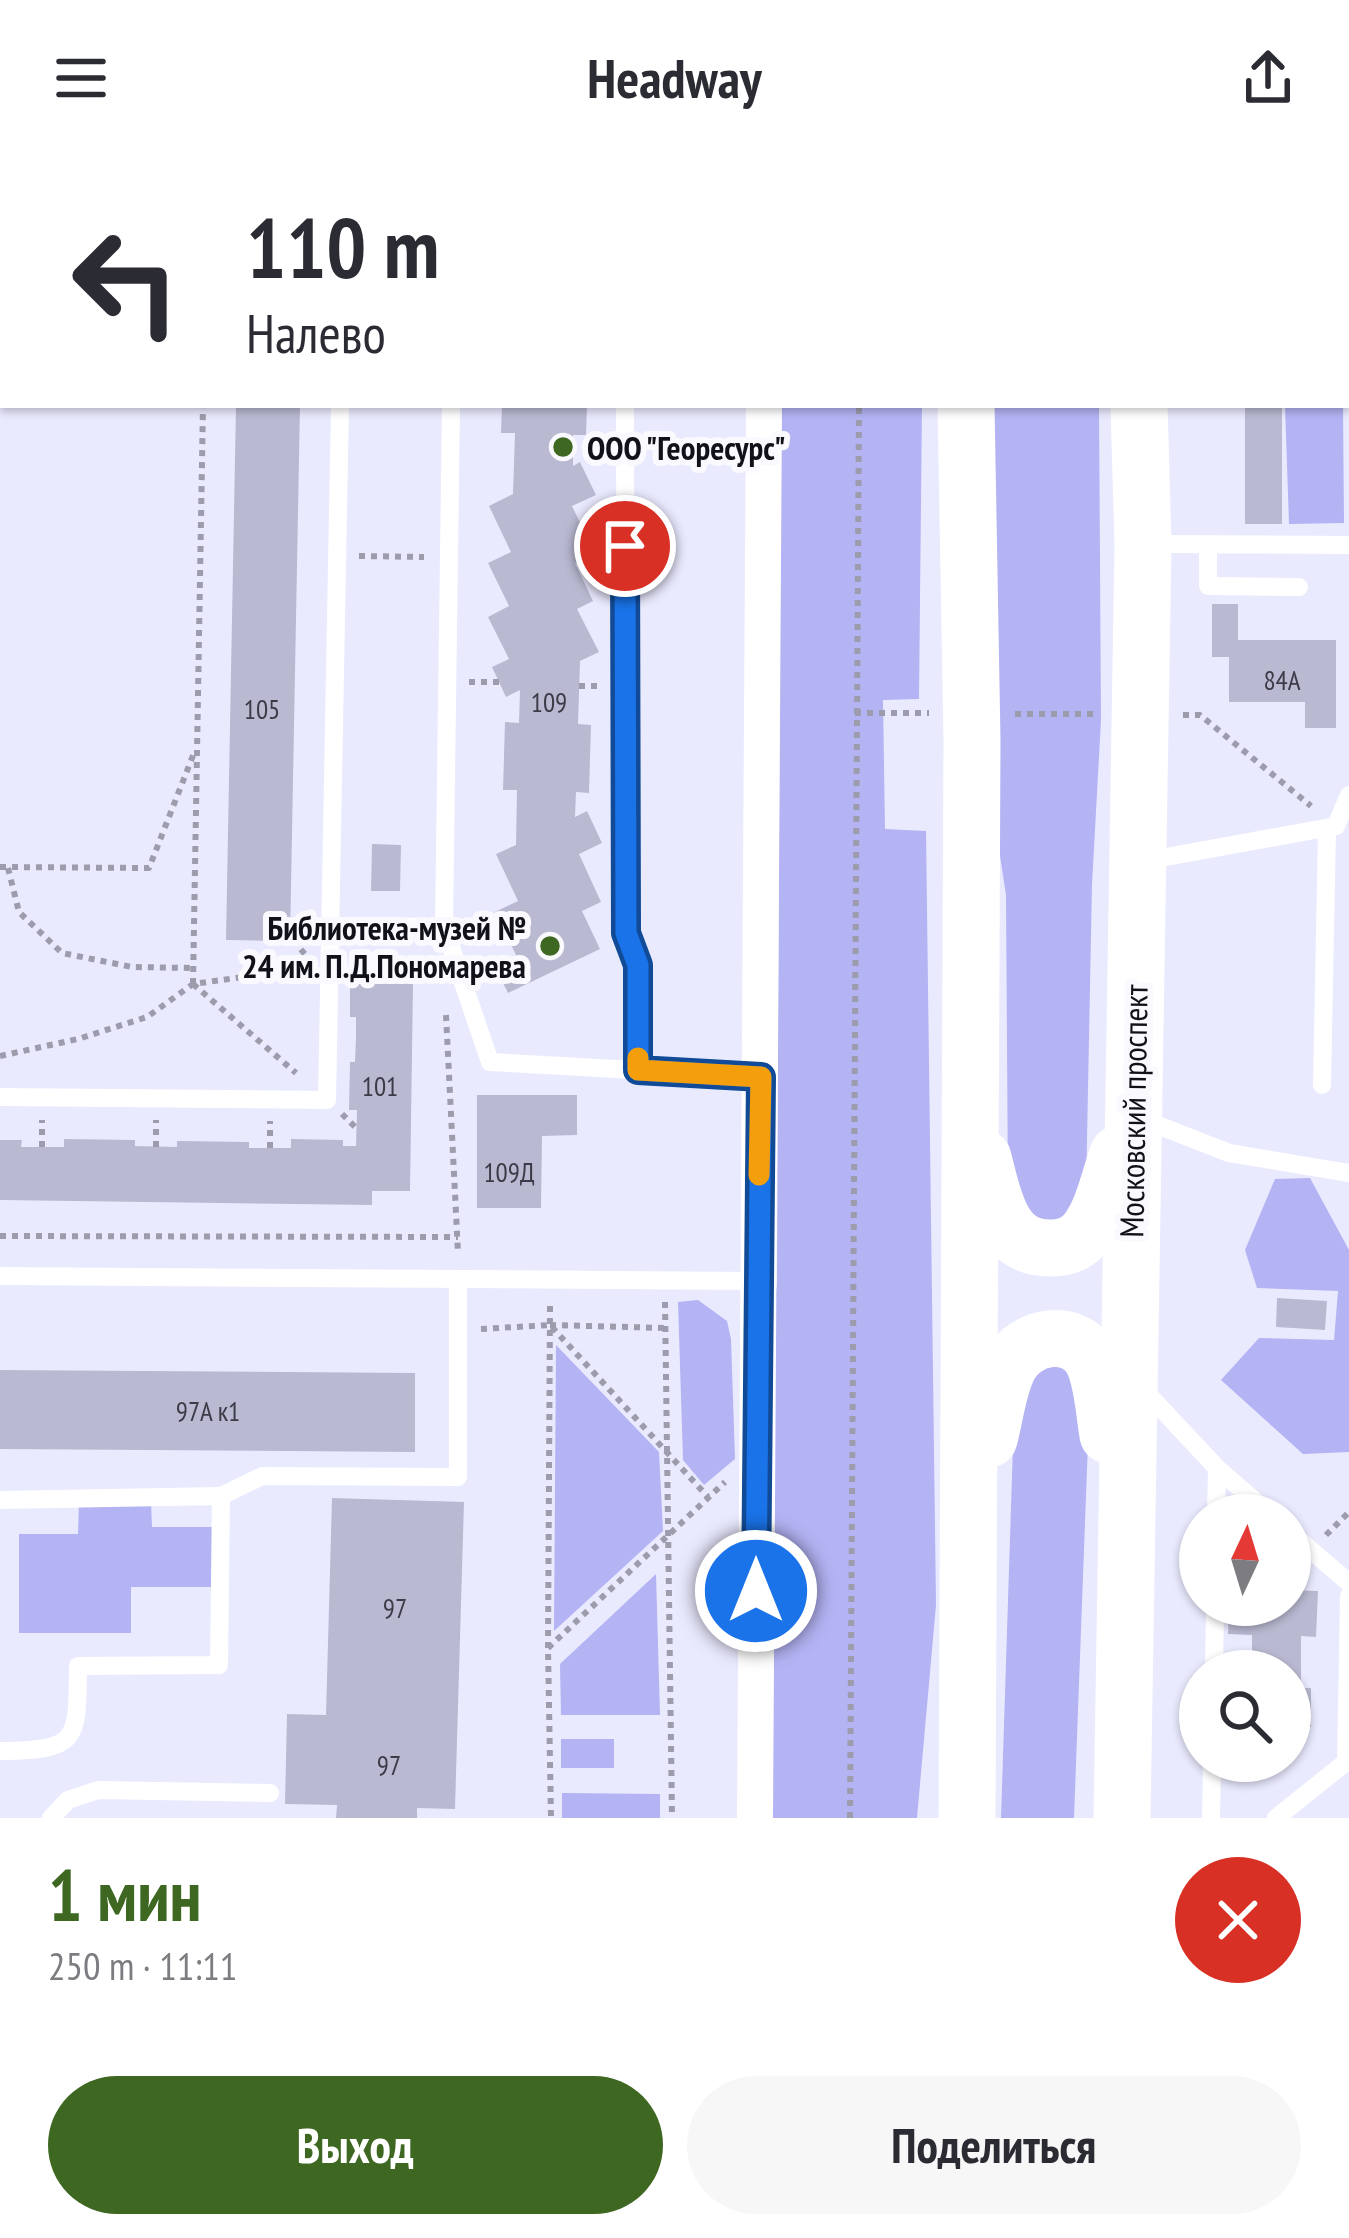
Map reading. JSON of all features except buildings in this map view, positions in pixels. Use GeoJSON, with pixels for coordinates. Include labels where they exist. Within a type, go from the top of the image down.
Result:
{"type":"FeatureCollection","features":[{"type":"Feature","properties":{"kind":"main road"},"geometry":{"type":"LineString","coordinates":[[966,408],[971,713],[967,1818]]}},
{"type":"Feature","properties":{"kind":"main road","name":"Московский проспект"},"geometry":{"type":"LineString","coordinates":[[1122,1818],[1143,544],[1139,408]]}},
{"type":"Feature","properties":{"kind":"main road"},"geometry":{"type":"LineString","coordinates":[[970,1108],[997,1211],[1006,1228],[1034,1246],[1052,1248],[1070,1245],[1084,1235],[1096,1215],[1132,1115]]}},
{"type":"Feature","properties":{"kind":"main road"},"geometry":{"type":"LineString","coordinates":[[967,1524],[1007,1368],[1022,1348],[1043,1338],[1066,1340],[1085,1350],[1095,1364],[1126,1534]]}},
{"type":"Feature","properties":{"kind":"street"},"geometry":{"type":"LineString","coordinates":[[754,1818],[764,408]]}},
{"type":"Feature","properties":{"kind":"lane"},"geometry":{"type":"LineString","coordinates":[[0,1097],[327,1100],[340,408]]}},
{"type":"Feature","properties":{"kind":"lane"},"geometry":{"type":"LineString","coordinates":[[451,408],[445,927],[490,1062],[761,1077]]}},
{"type":"Feature","properties":{"kind":"lane"},"geometry":{"type":"LineString","coordinates":[[625,408],[626,933],[638,965],[638,1070]]}},
{"type":"Feature","properties":{"kind":"lane"},"geometry":{"type":"LineString","coordinates":[[1143,544],[1349,545]]}},
{"type":"Feature","properties":{"kind":"lane"},"geometry":{"type":"LineString","coordinates":[[1208,545],[1208,586],[1299,586]]}},
{"type":"Feature","properties":{"kind":"lane"},"geometry":{"type":"LineString","coordinates":[[1322,1084],[1331,827],[1349,795]]}},
{"type":"Feature","properties":{"kind":"lane"},"geometry":{"type":"LineString","coordinates":[[1137,862],[1331,827]]}},
{"type":"Feature","properties":{"kind":"lane"},"geometry":{"type":"LineString","coordinates":[[330,926],[445,927]]}},
{"type":"Feature","properties":{"kind":"lane"},"geometry":{"type":"LineString","coordinates":[[1132,1115],[1229,1153],[1349,1173]]}},
{"type":"Feature","properties":{"kind":"lane"},"geometry":{"type":"LineString","coordinates":[[0,1276],[756,1281]]}},
{"type":"Feature","properties":{"kind":"lane"},"geometry":{"type":"LineString","coordinates":[[0,1500],[221,1496],[262,1476],[458,1477],[458,1279]]}},
{"type":"Feature","properties":{"kind":"lane"},"geometry":{"type":"LineString","coordinates":[[1131,1376],[1247,1494]]}},
{"type":"Feature","properties":{"kind":"lane"},"geometry":{"type":"LineString","coordinates":[[1216,1494],[1217,1468]]}},
{"type":"Feature","properties":{"kind":"lane"},"geometry":{"type":"LineString","coordinates":[[0,1751],[58,1747],[70,1735],[76,1724],[78,1666],[220,1665],[221,1496]]}},
{"type":"Feature","properties":{"kind":"lane"},"geometry":{"type":"LineString","coordinates":[[1311,1550],[1349,1583]]}},
{"type":"Feature","properties":{"kind":"lane"},"geometry":{"type":"LineString","coordinates":[[1276,1818],[1346,1762],[1349,1596]]}},
{"type":"Feature","properties":{"kind":"lane"},"geometry":{"type":"LineString","coordinates":[[1211,1818],[1212,1782]]}},
{"type":"Feature","properties":{"kind":"lane"},"geometry":{"type":"LineString","coordinates":[[52,1818],[68,1800],[98,1790],[270,1793]]}},
{"type":"Feature","properties":{"kind":"path"},"geometry":{"type":"LineString","coordinates":[[203,408],[193,985],[327,1100]]}},
{"type":"Feature","properties":{"kind":"path"},"geometry":{"type":"LineString","coordinates":[[850,1818],[859,408]]}},
{"type":"Feature","properties":{"kind":"path"},"geometry":{"type":"LineString","coordinates":[[338,556],[449,558]]}},
{"type":"Feature","properties":{"kind":"path"},"geometry":{"type":"LineString","coordinates":[[855,713],[1200,715],[1331,827]]}},
{"type":"Feature","properties":{"kind":"path"},"geometry":{"type":"LineString","coordinates":[[193,968],[132,967],[62,952],[20,912],[4,867],[149,868],[197,746]]}},
{"type":"Feature","properties":{"kind":"path"},"geometry":{"type":"LineString","coordinates":[[0,1056],[147,1017],[193,985],[279,972],[330,926]]}},
{"type":"Feature","properties":{"kind":"path"},"geometry":{"type":"LineString","coordinates":[[446,998],[458,1279]]}},
{"type":"Feature","properties":{"kind":"path"},"geometry":{"type":"LineString","coordinates":[[0,1236],[458,1237]]}},
{"type":"Feature","properties":{"kind":"path"},"geometry":{"type":"LineString","coordinates":[[550,1279],[551,1818]]}},
{"type":"Feature","properties":{"kind":"path"},"geometry":{"type":"LineString","coordinates":[[665,1281],[672,1818]]}},
{"type":"Feature","properties":{"kind":"path"},"geometry":{"type":"LineString","coordinates":[[550,1325],[708,1497]]}},
{"type":"Feature","properties":{"kind":"path"},"geometry":{"type":"LineString","coordinates":[[459,1331],[550,1325],[665,1328]]}},
{"type":"Feature","properties":{"kind":"path"},"geometry":{"type":"LineString","coordinates":[[548,1648],[757,1455]]}},
{"type":"Feature","properties":{"kind":"shaded area"},"geometry":{"type":"Polygon","coordinates":[[[781,408],[922,408],[919,699],[883,700],[885,829],[926,831],[936,1605],[917,1818],[773,1818],[767,1337],[777,1285],[781,408]]]}},
{"type":"Feature","properties":{"kind":"shaded area"},"geometry":{"type":"Polygon","coordinates":[[[990,408],[1099,408],[1101,720],[1092,885],[1086,1190],[1052,1236],[1008,1191],[1006,895],[993,810],[990,408]]]}},
{"type":"Feature","properties":{"kind":"shaded area"},"geometry":{"type":"Polygon","coordinates":[[[1285,408],[1343,408],[1344,523],[1289,524],[1285,408]]]}},
{"type":"Feature","properties":{"kind":"shaded area"},"geometry":{"type":"Polygon","coordinates":[[[1310,1178],[1349,1250],[1349,1452],[1303,1454],[1221,1380],[1259,1338],[1334,1340],[1338,1291],[1257,1288],[1245,1250],[1275,1179],[1310,1178]]]}},
{"type":"Feature","properties":{"kind":"shaded area"},"geometry":{"type":"Polygon","coordinates":[[[698,1300],[727,1321],[735,1459],[704,1485],[683,1460],[678,1302],[698,1300]]]}},
{"type":"Feature","properties":{"kind":"shaded area"},"geometry":{"type":"Polygon","coordinates":[[[556,1345],[659,1452],[663,1531],[554,1631],[556,1345]]]}},
{"type":"Feature","properties":{"kind":"shaded area"},"geometry":{"type":"Polygon","coordinates":[[[1058,1357],[1090,1389],[1074,1818],[1001,1818],[1015,1383],[1058,1357]]]}},
{"type":"Feature","properties":{"kind":"shaded area"},"geometry":{"type":"Polygon","coordinates":[[[79,1501],[151,1502],[152,1527],[213,1527],[212,1587],[131,1587],[131,1633],[19,1633],[19,1534],[78,1534],[79,1501]]]}},
{"type":"Feature","properties":{"kind":"shaded area"},"geometry":{"type":"Polygon","coordinates":[[[656,1574],[660,1715],[561,1715],[560,1664],[656,1574]]]}},
{"type":"Feature","properties":{"kind":"shaded area"},"geometry":{"type":"Polygon","coordinates":[[[561,1739],[614,1739],[614,1768],[561,1768],[561,1739]]]}},
{"type":"Feature","properties":{"kind":"shaded area"},"geometry":{"type":"Polygon","coordinates":[[[562,1793],[660,1794],[660,1818],[562,1818],[562,1793]]]}},
{"type":"Feature","properties":{"kind":"slow traffic"},"geometry":{"type":"LineString","coordinates":[[638,1058],[638,1070],[761,1077],[759,1175]]}},
{"type":"Feature","properties":{"kind":"place","name":"ООО \"Георесурс\""},"geometry":{"type":"Point","coordinates":[563,447]}},
{"type":"Feature","properties":{"kind":"place","name":"Библиотека-музей № 24 им. П.Д.Пономарева"},"geometry":{"type":"Point","coordinates":[550,946]}},
{"type":"Feature","properties":{"kind":"route"},"geometry":{"type":"LineString","coordinates":[[625,546],[626,933],[638,965],[638,1070],[761,1077],[756,1591]]}}]}
